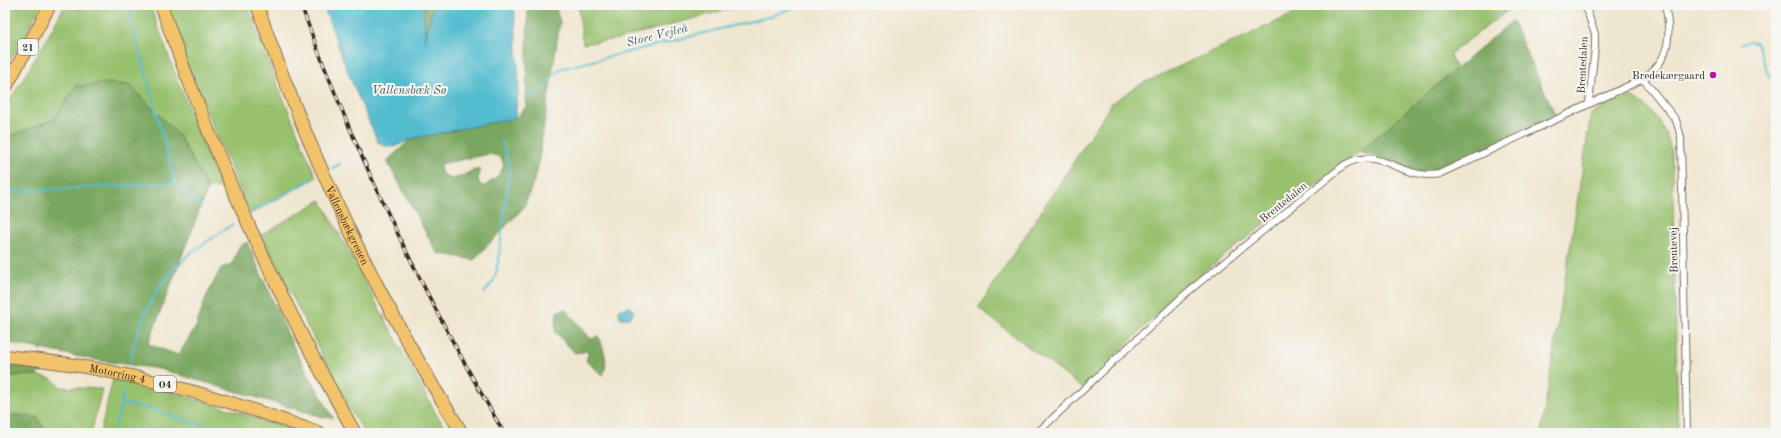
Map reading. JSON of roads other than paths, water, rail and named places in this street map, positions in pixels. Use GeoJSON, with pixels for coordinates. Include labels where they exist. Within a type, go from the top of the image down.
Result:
{"type":"FeatureCollection","features":[{"type":"Feature","properties":{"kind":"highway","name":"21"},"geometry":{"type":"LineString","coordinates":[[5,89],[50,5]]}},
{"type":"Feature","properties":{"kind":"highway"},"geometry":{"type":"LineString","coordinates":[[161,5],[200,111],[247,222],[292,317],[355,433]]}},
{"type":"Feature","properties":{"kind":"highway","name":"Vallensbækgrenen"},"geometry":{"type":"LineString","coordinates":[[256,5],[296,109],[344,219],[410,349],[462,433]]}},
{"type":"Feature","properties":{"kind":"highway","name":"Motorring 4"},"geometry":{"type":"LineString","coordinates":[[5,356],[63,363],[168,384],[257,410],[319,433]]}},
{"type":"Feature","properties":{"kind":"street","name":"Brentedalen"},"geometry":{"type":"LineString","coordinates":[[1585,5],[1594,34],[1595,47],[1589,103]]}},
{"type":"Feature","properties":{"kind":"street","name":"Brentedalen"},"geometry":{"type":"LineString","coordinates":[[1037,433],[1184,295],[1355,159],[1374,158],[1417,175],[1428,177],[1440,174],[1643,79],[1653,72],[1663,58],[1668,44],[1669,21],[1665,5]]}},
{"type":"Feature","properties":{"kind":"street","name":"Brentevej"},"geometry":{"type":"LineString","coordinates":[[1643,79],[1676,120],[1681,137],[1687,433]]}},
{"type":"Feature","properties":{"kind":"water","name":"Vallensbæk Sø"},"geometry":{"type":"Polygon","coordinates":[[[323,5],[424,5],[425,41],[434,5],[514,5],[519,84],[515,118],[411,139],[394,147],[385,146],[378,142],[351,80],[323,5]]]}},
{"type":"Feature","properties":{"kind":"water"},"geometry":{"type":"Polygon","coordinates":[[[631,307],[634,311],[630,318],[621,318],[619,309],[631,307]]]}},
{"type":"Feature","properties":{"kind":"waterway"},"geometry":{"type":"LineString","coordinates":[[131,5],[131,18],[175,182]]}},
{"type":"Feature","properties":{"kind":"waterway","name":"Store Vejleå"},"geometry":{"type":"LineString","coordinates":[[528,97],[536,95],[560,69],[772,16],[799,5]]}},
{"type":"Feature","properties":{"kind":"waterway"},"geometry":{"type":"LineString","coordinates":[[1741,44],[1750,41],[1757,44],[1769,76],[1776,81]]}},
{"type":"Feature","properties":{"kind":"waterway"},"geometry":{"type":"LineString","coordinates":[[484,293],[493,282],[497,270],[510,168],[502,141]]}},
{"type":"Feature","properties":{"kind":"waterway"},"geometry":{"type":"LineString","coordinates":[[332,168],[340,164]]}},
{"type":"Feature","properties":{"kind":"waterway"},"geometry":{"type":"LineString","coordinates":[[254,211],[313,179]]}},
{"type":"Feature","properties":{"kind":"waterway"},"geometry":{"type":"LineString","coordinates":[[5,192],[175,183],[201,206]]}},
{"type":"Feature","properties":{"kind":"waterway"},"geometry":{"type":"LineString","coordinates":[[130,362],[136,337],[146,312],[161,284],[189,254],[233,224]]}},
{"type":"Feature","properties":{"kind":"waterway"},"geometry":{"type":"LineString","coordinates":[[114,433],[124,390]]}},
{"type":"Feature","properties":{"kind":"waterway"},"geometry":{"type":"LineString","coordinates":[[121,403],[150,409],[228,433]]}},
{"type":"Feature","properties":{"kind":"railway"},"geometry":{"type":"LineString","coordinates":[[301,5],[344,115],[393,224],[446,329],[504,433]]}},
{"type":"Feature","properties":{"kind":"place","name":"Bredekærgaard"},"geometry":{"type":"Point","coordinates":[1713,75]}}]}
